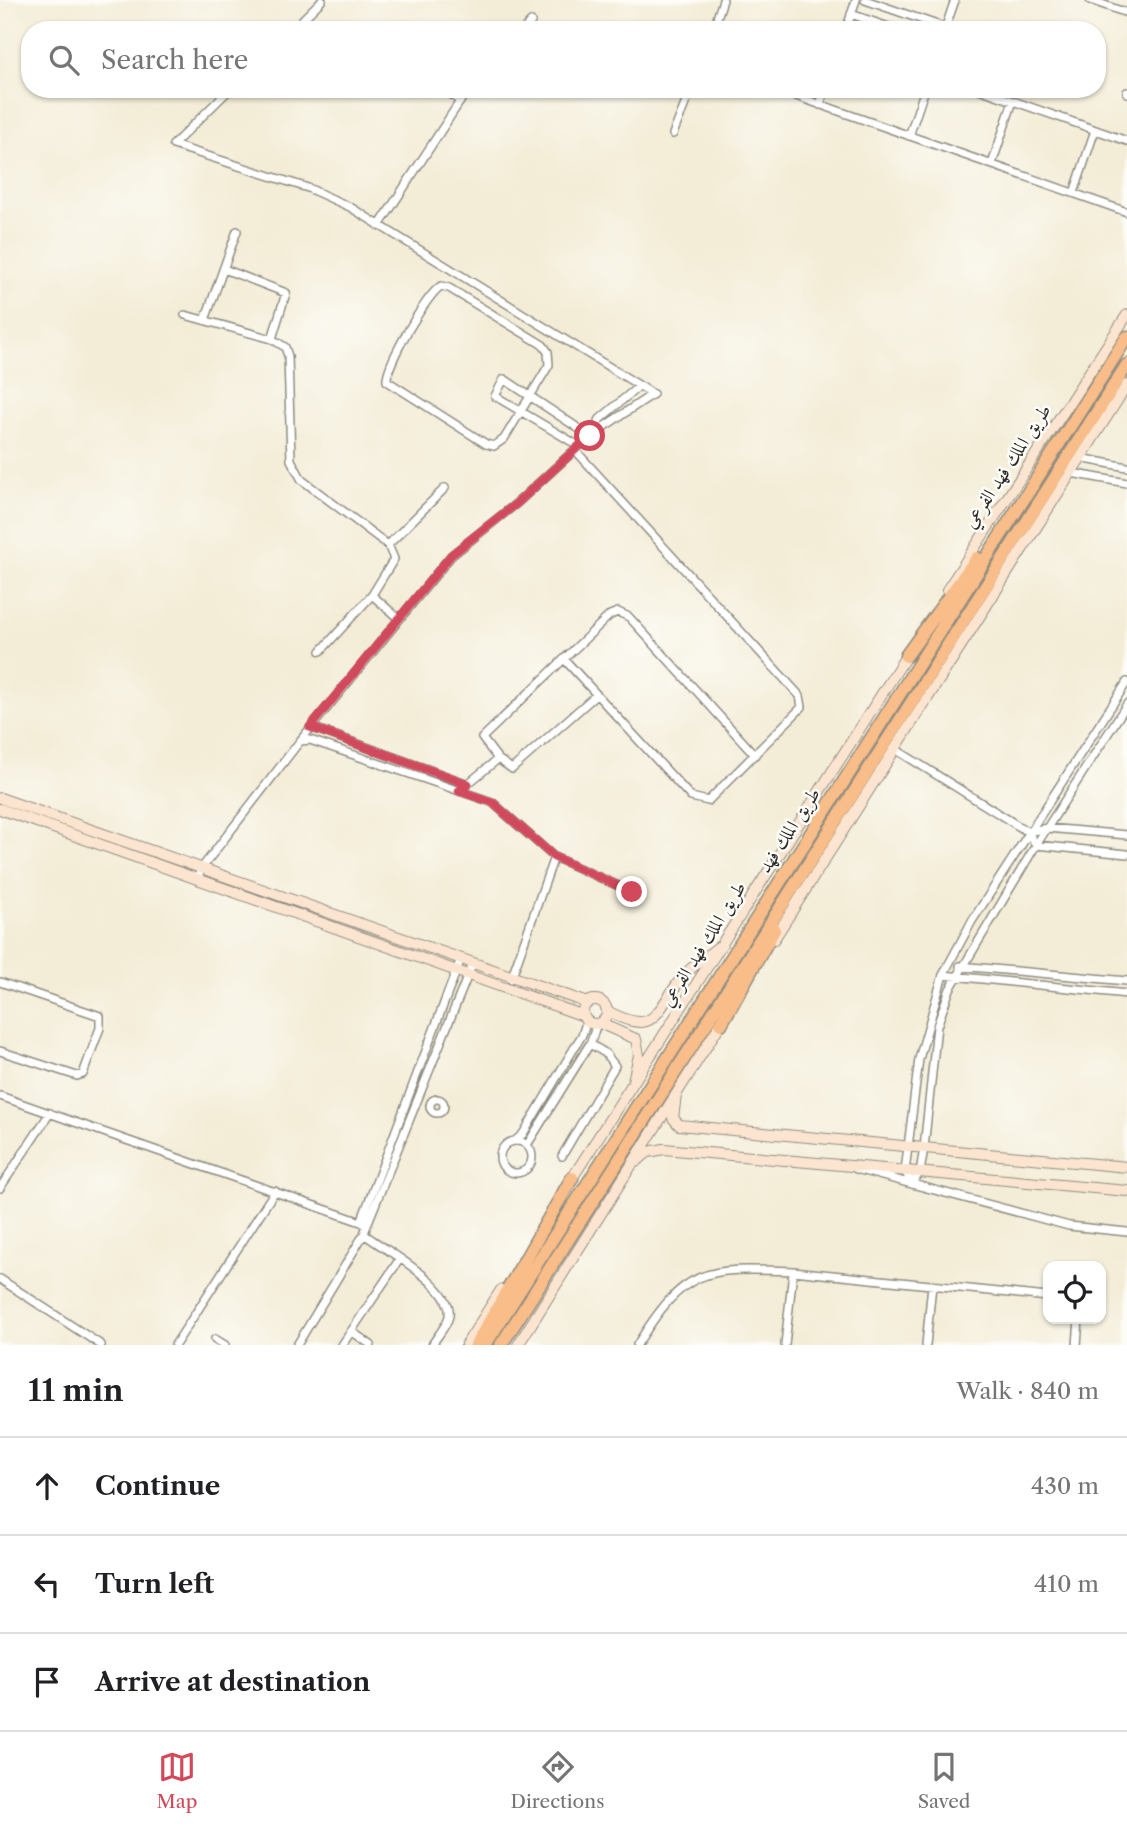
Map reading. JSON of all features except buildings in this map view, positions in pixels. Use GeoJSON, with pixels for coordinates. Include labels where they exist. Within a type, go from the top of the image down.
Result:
{"type":"FeatureCollection","features":[{"type":"Feature","properties":{"kind":"highway","name":"طريق الملك فهد"},"geometry":{"type":"LineString","coordinates":[[485,1345],[1127,337]]}},
{"type":"Feature","properties":{"kind":"highway","name":"طريق الملك فهد"},"geometry":{"type":"LineString","coordinates":[[500,1345],[1127,365]]}},
{"type":"Feature","properties":{"kind":"highway"},"geometry":{"type":"LineString","coordinates":[[906,656],[1047,461]]}},
{"type":"Feature","properties":{"kind":"highway"},"geometry":{"type":"LineString","coordinates":[[721,1024],[857,785]]}},
{"type":"Feature","properties":{"kind":"highway"},"geometry":{"type":"LineString","coordinates":[[477,1345],[572,1178]]}},
{"type":"Feature","properties":{"kind":"main road","name":"طريق الملك فهد الفرعي"},"geometry":{"type":"LineString","coordinates":[[466,1345],[1127,315]]}},
{"type":"Feature","properties":{"kind":"main road"},"geometry":{"type":"LineString","coordinates":[[518,1345],[677,1090],[1127,385]]}},
{"type":"Feature","properties":{"kind":"main road"},"geometry":{"type":"LineString","coordinates":[[0,798],[511,979],[588,1003],[601,1002],[607,1011],[626,1021],[639,1024],[651,1021],[684,976],[727,939]]}},
{"type":"Feature","properties":{"kind":"main road"},"geometry":{"type":"LineString","coordinates":[[0,809],[457,971],[636,1039],[639,1055],[630,1091]]}},
{"type":"Feature","properties":{"kind":"main road"},"geometry":{"type":"LineString","coordinates":[[588,1003],[592,1021]]}},
{"type":"Feature","properties":{"kind":"main road"},"geometry":{"type":"LineString","coordinates":[[592,1021],[607,1011]]}},
{"type":"Feature","properties":{"kind":"main road"},"geometry":{"type":"LineString","coordinates":[[677,1090],[673,1118],[679,1125],[1127,1167]]}},
{"type":"Feature","properties":{"kind":"main road"},"geometry":{"type":"LineString","coordinates":[[630,1166],[648,1152],[664,1149],[1127,1192]]}},
{"type":"Feature","properties":{"kind":"street"},"geometry":{"type":"LineString","coordinates":[[301,21],[322,0]]}},
{"type":"Feature","properties":{"kind":"street"},"geometry":{"type":"LineString","coordinates":[[716,21],[723,0]]}},
{"type":"Feature","properties":{"kind":"street"},"geometry":{"type":"LineString","coordinates":[[849,21],[856,0]]}},
{"type":"Feature","properties":{"kind":"street"},"geometry":{"type":"LineString","coordinates":[[866,0],[923,21]]}},
{"type":"Feature","properties":{"kind":"street"},"geometry":{"type":"LineString","coordinates":[[948,21],[955,0]]}},
{"type":"Feature","properties":{"kind":"street"},"geometry":{"type":"LineString","coordinates":[[1090,0],[1127,13]]}},
{"type":"Feature","properties":{"kind":"street"},"geometry":{"type":"LineString","coordinates":[[851,14],[871,21]]}},
{"type":"Feature","properties":{"kind":"street"},"geometry":{"type":"LineString","coordinates":[[197,880],[201,869],[310,727],[451,555],[517,503],[590,436],[653,394],[350,207],[308,188],[173,145],[221,98]]}},
{"type":"Feature","properties":{"kind":"street"},"geometry":{"type":"LineString","coordinates":[[456,98],[460,102]]}},
{"type":"Feature","properties":{"kind":"street"},"geometry":{"type":"LineString","coordinates":[[379,226],[462,98]]}},
{"type":"Feature","properties":{"kind":"street"},"geometry":{"type":"LineString","coordinates":[[673,134],[687,98]]}},
{"type":"Feature","properties":{"kind":"street"},"geometry":{"type":"LineString","coordinates":[[801,98],[1127,212]]}},
{"type":"Feature","properties":{"kind":"street"},"geometry":{"type":"LineString","coordinates":[[820,105],[822,98]]}},
{"type":"Feature","properties":{"kind":"street"},"geometry":{"type":"LineString","coordinates":[[909,136],[922,98]]}},
{"type":"Feature","properties":{"kind":"street"},"geometry":{"type":"LineString","coordinates":[[1004,98],[1127,141]]}},
{"type":"Feature","properties":{"kind":"street"},"geometry":{"type":"LineString","coordinates":[[992,164],[1013,101]]}},
{"type":"Feature","properties":{"kind":"street"},"geometry":{"type":"LineString","coordinates":[[1074,193],[1095,130]]}},
{"type":"Feature","properties":{"kind":"street"},"geometry":{"type":"LineString","coordinates":[[205,320],[237,231]]}},
{"type":"Feature","properties":{"kind":"street"},"geometry":{"type":"LineString","coordinates":[[225,269],[286,293],[272,339]]}},
{"type":"Feature","properties":{"kind":"street"},"geometry":{"type":"LineString","coordinates":[[440,286],[449,288],[543,345],[548,352],[549,365],[530,396],[503,439],[494,446],[486,444],[387,381],[390,365],[440,286]]}},
{"type":"Feature","properties":{"kind":"street"},"geometry":{"type":"LineString","coordinates":[[185,315],[272,339],[285,347],[288,356],[291,460],[302,480],[388,545],[394,559],[372,595],[321,651]]}},
{"type":"Feature","properties":{"kind":"street"},"geometry":{"type":"LineString","coordinates":[[564,659],[691,797],[699,801],[708,801],[798,714],[802,707],[800,696],[577,448],[495,396],[504,379],[590,436]]}},
{"type":"Feature","properties":{"kind":"street"},"geometry":{"type":"LineString","coordinates":[[590,436],[600,419],[639,386]]}},
{"type":"Feature","properties":{"kind":"street"},"geometry":{"type":"LineString","coordinates":[[1080,458],[1127,467]]}},
{"type":"Feature","properties":{"kind":"street"},"geometry":{"type":"LineString","coordinates":[[1071,473],[1127,483]]}},
{"type":"Feature","properties":{"kind":"street"},"geometry":{"type":"LineString","coordinates":[[388,545],[445,488]]}},
{"type":"Feature","properties":{"kind":"street"},"geometry":{"type":"LineString","coordinates":[[372,595],[399,619]]}},
{"type":"Feature","properties":{"kind":"street"},"geometry":{"type":"LineString","coordinates":[[596,695],[512,769],[498,759],[482,738],[610,615],[618,612],[628,617],[689,687],[755,755]]}},
{"type":"Feature","properties":{"kind":"street"},"geometry":{"type":"LineString","coordinates":[[912,1184],[905,1171],[919,1059],[947,965],[1028,832],[1127,682]]}},
{"type":"Feature","properties":{"kind":"street"},"geometry":{"type":"LineString","coordinates":[[912,1184],[920,1171],[924,1148],[937,1026],[955,977],[1127,704]]}},
{"type":"Feature","properties":{"kind":"street"},"geometry":{"type":"LineString","coordinates":[[310,727],[468,784]]}},
{"type":"Feature","properties":{"kind":"street"},"geometry":{"type":"LineString","coordinates":[[300,740],[310,740],[492,802],[554,857],[632,892]]}},
{"type":"Feature","properties":{"kind":"street"},"geometry":{"type":"LineString","coordinates":[[895,748],[1028,832],[1036,845]]}},
{"type":"Feature","properties":{"kind":"street"},"geometry":{"type":"LineString","coordinates":[[459,791],[498,759]]}},
{"type":"Feature","properties":{"kind":"street"},"geometry":{"type":"LineString","coordinates":[[1028,832],[1047,828],[1127,835]]}},
{"type":"Feature","properties":{"kind":"street"},"geometry":{"type":"LineString","coordinates":[[1036,845],[1127,854]]}},
{"type":"Feature","properties":{"kind":"street"},"geometry":{"type":"LineString","coordinates":[[511,979],[554,857]]}},
{"type":"Feature","properties":{"kind":"street"},"geometry":{"type":"LineString","coordinates":[[297,1345],[363,1234],[364,1224],[414,1094],[460,961]]}},
{"type":"Feature","properties":{"kind":"street"},"geometry":{"type":"LineString","coordinates":[[414,1094],[472,964]]}},
{"type":"Feature","properties":{"kind":"street"},"geometry":{"type":"LineString","coordinates":[[947,965],[1127,981]]}},
{"type":"Feature","properties":{"kind":"street"},"geometry":{"type":"LineString","coordinates":[[943,975],[1127,994]]}},
{"type":"Feature","properties":{"kind":"street"},"geometry":{"type":"LineString","coordinates":[[0,982],[100,1016],[100,1028],[83,1074],[77,1076],[0,1051]]}},
{"type":"Feature","properties":{"kind":"street"},"geometry":{"type":"LineString","coordinates":[[527,1145],[589,1045],[592,1021]]}},
{"type":"Feature","properties":{"kind":"street"},"geometry":{"type":"LineString","coordinates":[[515,1141],[592,1021]]}},
{"type":"Feature","properties":{"kind":"street"},"geometry":{"type":"LineString","coordinates":[[562,1156],[611,1078],[615,1066],[608,1057],[589,1045]]}},
{"type":"Feature","properties":{"kind":"street"},"geometry":{"type":"LineString","coordinates":[[567,1061],[576,1066]]}},
{"type":"Feature","properties":{"kind":"street"},"geometry":{"type":"LineString","coordinates":[[414,1094],[433,1103]]}},
{"type":"Feature","properties":{"kind":"street"},"geometry":{"type":"LineString","coordinates":[[0,1096],[364,1224]]}},
{"type":"Feature","properties":{"kind":"street"},"geometry":{"type":"LineString","coordinates":[[542,1102],[550,1107]]}},
{"type":"Feature","properties":{"kind":"street"},"geometry":{"type":"LineString","coordinates":[[0,1188],[50,1113]]}},
{"type":"Feature","properties":{"kind":"street"},"geometry":{"type":"LineString","coordinates":[[515,1141],[527,1145],[531,1152],[530,1164],[522,1172],[510,1172],[501,1165],[500,1154],[506,1144],[515,1141]]}},
{"type":"Feature","properties":{"kind":"street"},"geometry":{"type":"LineString","coordinates":[[852,1167],[870,1175],[1069,1226],[1127,1232]]}},
{"type":"Feature","properties":{"kind":"street"},"geometry":{"type":"LineString","coordinates":[[175,1345],[275,1191]]}},
{"type":"Feature","properties":{"kind":"street"},"geometry":{"type":"LineString","coordinates":[[363,1234],[434,1283],[446,1297],[449,1307],[448,1320],[432,1345]]}},
{"type":"Feature","properties":{"kind":"street"},"geometry":{"type":"LineString","coordinates":[[342,1345],[399,1260]]}},
{"type":"Feature","properties":{"kind":"street"},"geometry":{"type":"LineString","coordinates":[[637,1345],[667,1302],[682,1286],[705,1273],[727,1269],[793,1271],[1043,1296]]}},
{"type":"Feature","properties":{"kind":"street"},"geometry":{"type":"LineString","coordinates":[[785,1345],[793,1271]]}},
{"type":"Feature","properties":{"kind":"street"},"geometry":{"type":"LineString","coordinates":[[0,1279],[100,1345]]}},
{"type":"Feature","properties":{"kind":"street"},"geometry":{"type":"LineString","coordinates":[[926,1345],[932,1285]]}},
{"type":"Feature","properties":{"kind":"street"},"geometry":{"type":"LineString","coordinates":[[1077,1345],[1079,1324]]}},
{"type":"Feature","properties":{"kind":"street"},"geometry":{"type":"LineString","coordinates":[[351,1331],[371,1345]]}},
{"type":"Feature","properties":{"kind":"street"},"geometry":{"type":"LineString","coordinates":[[215,1339],[225,1345]]}},
{"type":"Feature","properties":{"kind":"route"},"geometry":{"type":"LineString","coordinates":[[590,436],[517,503],[451,555],[310,727],[468,784],[459,791],[492,802],[517,821],[554,857],[632,892]]}}]}
